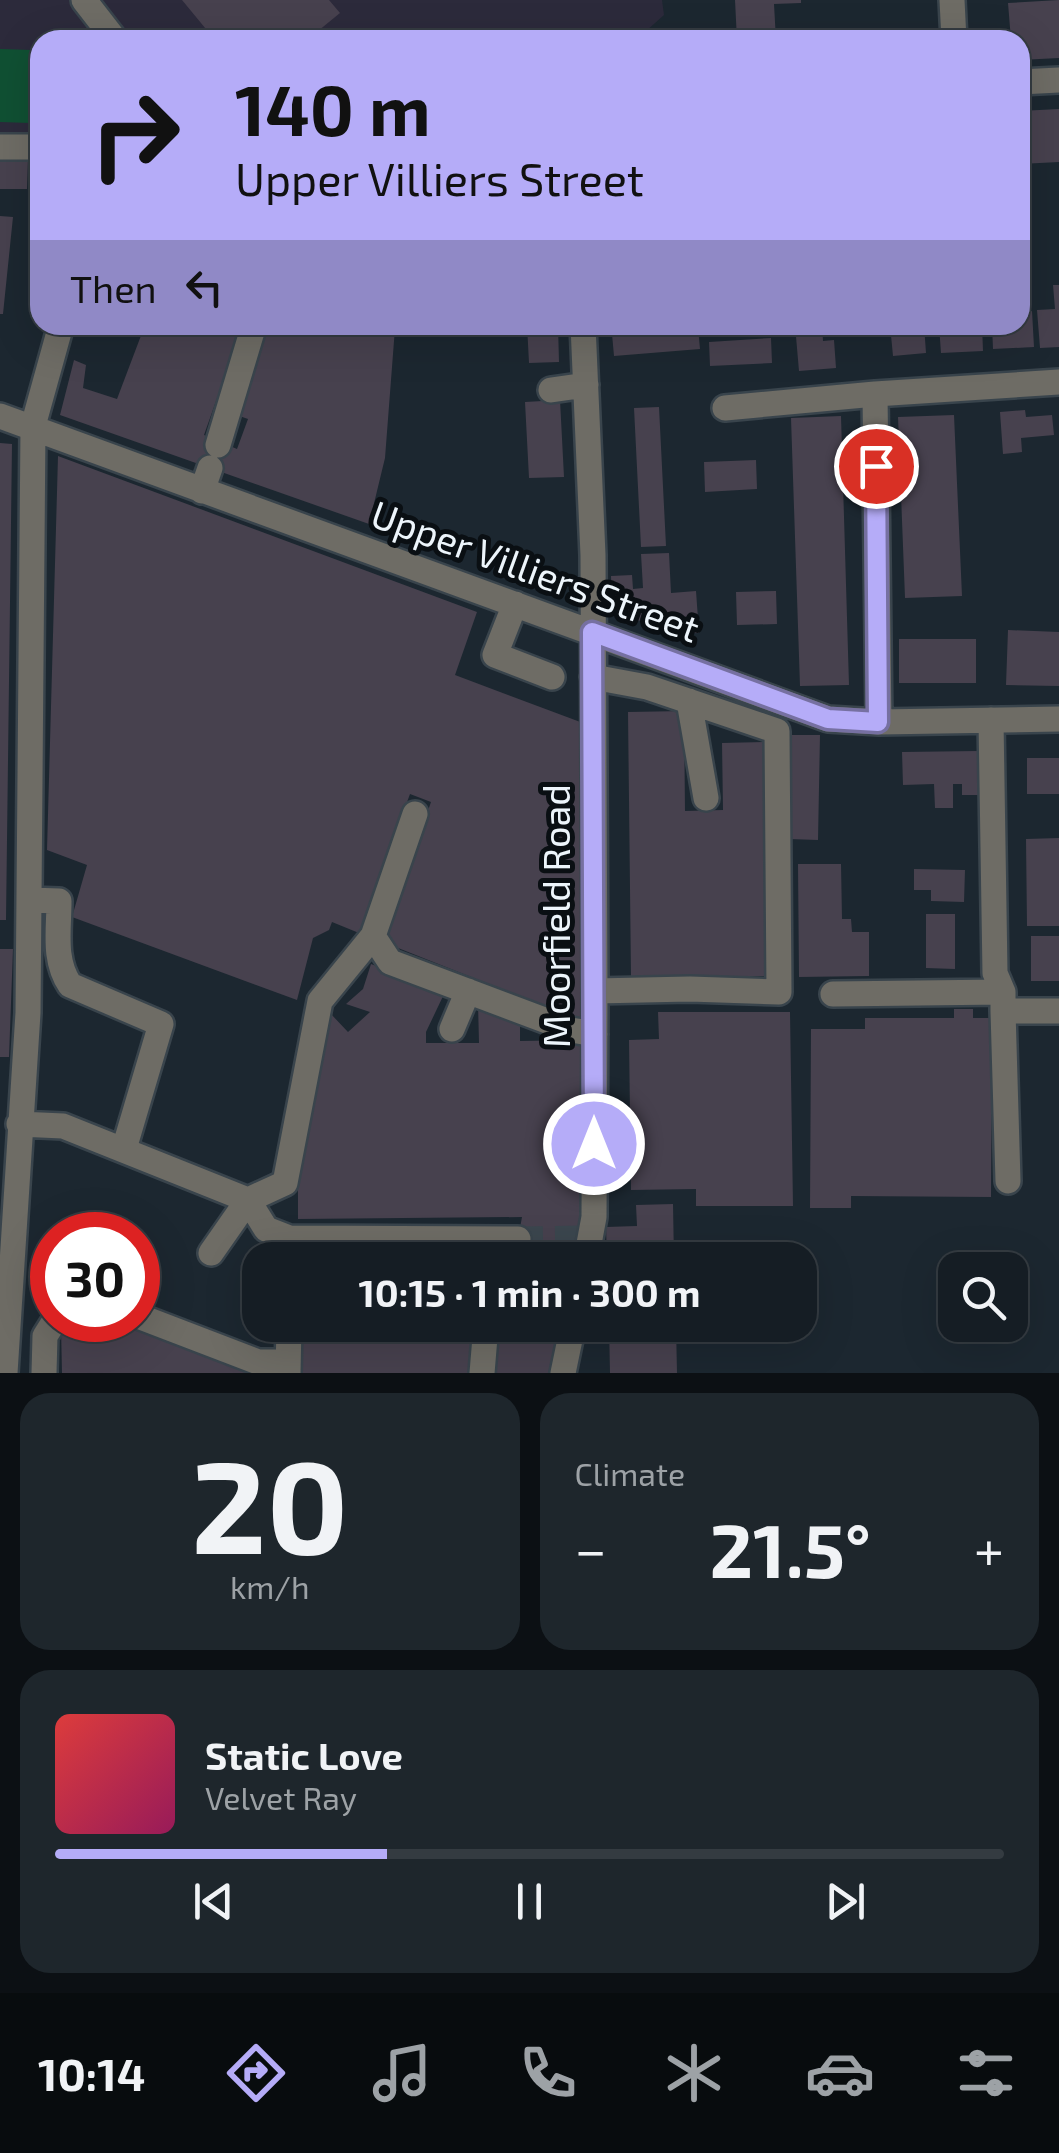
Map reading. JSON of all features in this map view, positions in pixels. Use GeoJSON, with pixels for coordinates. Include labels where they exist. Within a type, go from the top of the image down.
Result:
{"type":"FeatureCollection","features":[{"type":"Feature","properties":{"kind":"street"},"geometry":{"type":"LineString","coordinates":[[84,0],[107,30]]}},
{"type":"Feature","properties":{"kind":"street"},"geometry":{"type":"LineString","coordinates":[[952,0],[954,30]]}},
{"type":"Feature","properties":{"kind":"street"},"geometry":{"type":"LineString","coordinates":[[1030,81],[1059,80]]}},
{"type":"Feature","properties":{"kind":"street"},"geometry":{"type":"LineString","coordinates":[[0,147],[30,147]]}},
{"type":"Feature","properties":{"kind":"street"},"geometry":{"type":"LineString","coordinates":[[5,1373],[28,1012],[33,426],[58,335]]}},
{"type":"Feature","properties":{"kind":"street"},"geometry":{"type":"LineString","coordinates":[[210,468],[251,335]]}},
{"type":"Feature","properties":{"kind":"street","name":"Moorfield Road"},"geometry":{"type":"LineString","coordinates":[[583,335],[594,677],[594,1217],[588,1242]]}},
{"type":"Feature","properties":{"kind":"street"},"geometry":{"type":"LineString","coordinates":[[725,408],[1059,382]]}},
{"type":"Feature","properties":{"kind":"street"},"geometry":{"type":"LineString","coordinates":[[551,390],[586,386]]}},
{"type":"Feature","properties":{"kind":"street"},"geometry":{"type":"LineString","coordinates":[[875,394],[878,722]]}},
{"type":"Feature","properties":{"kind":"street","name":"Upper Villiers Street"},"geometry":{"type":"LineString","coordinates":[[0,416],[210,468],[515,604],[828,719],[1059,719]]}},
{"type":"Feature","properties":{"kind":"street"},"geometry":{"type":"LineString","coordinates":[[515,604],[495,655],[552,677]]}},
{"type":"Feature","properties":{"kind":"street"},"geometry":{"type":"LineString","coordinates":[[594,677],[647,687],[776,732],[778,992],[595,991]]}},
{"type":"Feature","properties":{"kind":"street"},"geometry":{"type":"LineString","coordinates":[[689,700],[706,798]]}},
{"type":"Feature","properties":{"kind":"street"},"geometry":{"type":"LineString","coordinates":[[991,720],[1008,1181]]}},
{"type":"Feature","properties":{"kind":"street"},"geometry":{"type":"LineString","coordinates":[[211,1253],[248,1200],[285,1183],[320,1000],[374,936],[415,814]]}},
{"type":"Feature","properties":{"kind":"street"},"geometry":{"type":"LineString","coordinates":[[30,900],[59,901],[58,958],[61,973],[70,986],[161,1024],[124,1149]]}},
{"type":"Feature","properties":{"kind":"street"},"geometry":{"type":"LineString","coordinates":[[374,936],[390,962],[571,1030],[595,1034]]}},
{"type":"Feature","properties":{"kind":"street"},"geometry":{"type":"LineString","coordinates":[[452,1030],[468,992]]}},
{"type":"Feature","properties":{"kind":"street"},"geometry":{"type":"LineString","coordinates":[[833,994],[1000,992],[1059,1011]]}},
{"type":"Feature","properties":{"kind":"street"},"geometry":{"type":"LineString","coordinates":[[19,1124],[62,1126],[248,1200],[266,1229],[289,1238],[395,1242]]}},
{"type":"Feature","properties":{"kind":"street"},"geometry":{"type":"LineString","coordinates":[[160,1324],[258,1362],[288,1368],[289,1342]]}},
{"type":"Feature","properties":{"kind":"street"},"geometry":{"type":"LineString","coordinates":[[44,1373],[45,1342]]}},
{"type":"Feature","properties":{"kind":"street"},"geometry":{"type":"LineString","coordinates":[[482,1373],[485,1342]]}},
{"type":"Feature","properties":{"kind":"street"},"geometry":{"type":"LineString","coordinates":[[563,1373],[569,1342]]}},
{"type":"Feature","properties":{"kind":"shaded area"},"geometry":{"type":"Polygon","coordinates":[[[0,0],[662,0],[664,15],[647,30],[30,30],[30,138],[0,136],[0,0]]]}},
{"type":"Feature","properties":{"kind":"green space"},"geometry":{"type":"Polygon","coordinates":[[[0,49],[30,50],[30,123],[0,122],[0,49]]]}},
{"type":"Feature","properties":{"kind":"building"},"geometry":{"type":"Polygon","coordinates":[[[182,0],[329,0],[340,13],[319,30],[207,30],[182,0]]]}},
{"type":"Feature","properties":{"kind":"building"},"geometry":{"type":"Polygon","coordinates":[[[735,0],[801,0],[774,4],[775,30],[736,30],[735,0]]]}},
{"type":"Feature","properties":{"kind":"building"},"geometry":{"type":"Polygon","coordinates":[[[1059,0],[1059,58],[1030,59],[1030,30],[1010,30],[1008,3],[1059,0]]]}},
{"type":"Feature","properties":{"kind":"building"},"geometry":{"type":"Polygon","coordinates":[[[1059,109],[1059,162],[1030,163],[1030,110],[1059,109]]]}},
{"type":"Feature","properties":{"kind":"building"},"geometry":{"type":"Polygon","coordinates":[[[0,158],[28,158],[27,189],[0,189],[0,158]]]}},
{"type":"Feature","properties":{"kind":"building"},"geometry":{"type":"Polygon","coordinates":[[[0,216],[13,217],[3,314],[0,314],[0,216]]]}},
{"type":"Feature","properties":{"kind":"building"},"geometry":{"type":"Polygon","coordinates":[[[1053,285],[1059,285],[1059,347],[1040,348],[1037,310],[1055,309],[1053,285]]]}},
{"type":"Feature","properties":{"kind":"building"},"geometry":{"type":"Polygon","coordinates":[[[1030,311],[1034,347],[993,349],[992,335],[1030,335],[1030,311]]]}},
{"type":"Feature","properties":{"kind":"building"},"geometry":{"type":"Polygon","coordinates":[[[141,335],[239,335],[204,435],[237,449],[248,419],[228,412],[254,335],[394,335],[385,458],[369,524],[60,415],[74,360],[86,365],[83,388],[117,399],[141,335]]]}},
{"type":"Feature","properties":{"kind":"building"},"geometry":{"type":"Polygon","coordinates":[[[528,335],[558,335],[559,362],[529,363],[528,335]]]}},
{"type":"Feature","properties":{"kind":"building"},"geometry":{"type":"Polygon","coordinates":[[[612,335],[699,335],[700,349],[614,356],[612,335]]]}},
{"type":"Feature","properties":{"kind":"building"},"geometry":{"type":"Polygon","coordinates":[[[796,335],[823,335],[823,341],[834,340],[836,368],[799,371],[796,335]]]}},
{"type":"Feature","properties":{"kind":"building"},"geometry":{"type":"Polygon","coordinates":[[[891,335],[925,335],[926,353],[893,356],[891,335]]]}},
{"type":"Feature","properties":{"kind":"building"},"geometry":{"type":"Polygon","coordinates":[[[940,335],[982,335],[983,351],[941,353],[940,335]]]}},
{"type":"Feature","properties":{"kind":"building"},"geometry":{"type":"Polygon","coordinates":[[[771,338],[772,363],[710,366],[709,342],[771,338]]]}},
{"type":"Feature","properties":{"kind":"building"},"geometry":{"type":"Polygon","coordinates":[[[560,400],[564,477],[529,478],[525,402],[560,400]]]}},
{"type":"Feature","properties":{"kind":"building"},"geometry":{"type":"Polygon","coordinates":[[[659,407],[666,546],[641,547],[634,408],[659,407]]]}},
{"type":"Feature","properties":{"kind":"building"},"geometry":{"type":"Polygon","coordinates":[[[1025,410],[1026,417],[1052,415],[1054,435],[1021,438],[1022,452],[1003,454],[1000,412],[1025,410]]]}},
{"type":"Feature","properties":{"kind":"building"},"geometry":{"type":"Polygon","coordinates":[[[954,415],[962,596],[905,598],[898,417],[954,415]]]}},
{"type":"Feature","properties":{"kind":"building"},"geometry":{"type":"Polygon","coordinates":[[[841,416],[849,685],[800,686],[791,418],[841,416]]]}},
{"type":"Feature","properties":{"kind":"building"},"geometry":{"type":"Polygon","coordinates":[[[0,443],[12,444],[6,920],[0,920],[0,443]]]}},
{"type":"Feature","properties":{"kind":"building"},"geometry":{"type":"Polygon","coordinates":[[[58,456],[477,612],[455,675],[583,723],[582,1021],[383,942],[431,802],[410,794],[359,933],[332,922],[329,930],[313,938],[297,1000],[72,917],[87,865],[47,850],[58,456]]]}},
{"type":"Feature","properties":{"kind":"building"},"geometry":{"type":"Polygon","coordinates":[[[756,460],[757,489],[705,492],[704,462],[756,460]]]}},
{"type":"Feature","properties":{"kind":"building"},"geometry":{"type":"Polygon","coordinates":[[[669,553],[671,593],[696,591],[699,633],[671,634],[670,619],[632,621],[632,611],[612,612],[611,576],[632,575],[633,589],[643,588],[641,554],[669,553]]]}},
{"type":"Feature","properties":{"kind":"building"},"geometry":{"type":"Polygon","coordinates":[[[776,591],[777,624],[737,625],[736,592],[776,591]]]}},
{"type":"Feature","properties":{"kind":"building"},"geometry":{"type":"Polygon","coordinates":[[[1008,630],[1059,632],[1059,686],[1006,685],[1008,630]]]}},
{"type":"Feature","properties":{"kind":"building"},"geometry":{"type":"Polygon","coordinates":[[[899,639],[976,639],[976,683],[899,683],[899,639]]]}},
{"type":"Feature","properties":{"kind":"building"},"geometry":{"type":"Polygon","coordinates":[[[684,711],[685,811],[723,810],[722,743],[765,742],[768,976],[631,977],[628,712],[684,711]]]}},
{"type":"Feature","properties":{"kind":"building"},"geometry":{"type":"Polygon","coordinates":[[[790,735],[820,735],[818,840],[789,839],[790,735]]]}},
{"type":"Feature","properties":{"kind":"building"},"geometry":{"type":"Polygon","coordinates":[[[978,751],[979,795],[962,795],[962,784],[953,784],[953,808],[935,808],[934,784],[903,785],[902,752],[978,751]]]}},
{"type":"Feature","properties":{"kind":"building"},"geometry":{"type":"Polygon","coordinates":[[[1027,758],[1059,758],[1059,794],[1027,794],[1027,758]]]}},
{"type":"Feature","properties":{"kind":"building"},"geometry":{"type":"Polygon","coordinates":[[[1059,838],[1059,926],[1027,926],[1026,839],[1059,838]]]}},
{"type":"Feature","properties":{"kind":"building"},"geometry":{"type":"Polygon","coordinates":[[[798,864],[841,864],[842,919],[851,919],[852,932],[869,932],[869,976],[799,977],[798,864]]]}},
{"type":"Feature","properties":{"kind":"building"},"geometry":{"type":"Polygon","coordinates":[[[914,869],[965,870],[964,902],[931,901],[931,890],[914,890],[914,869]]]}},
{"type":"Feature","properties":{"kind":"building"},"geometry":{"type":"Polygon","coordinates":[[[926,914],[955,914],[955,969],[926,968],[926,914]]]}},
{"type":"Feature","properties":{"kind":"building"},"geometry":{"type":"Polygon","coordinates":[[[1031,936],[1059,936],[1059,981],[1031,981],[1031,936]]]}},
{"type":"Feature","properties":{"kind":"building"},"geometry":{"type":"Polygon","coordinates":[[[0,949],[13,949],[9,1057],[0,1057],[0,949]]]}},
{"type":"Feature","properties":{"kind":"building"},"geometry":{"type":"Polygon","coordinates":[[[371,964],[445,992],[426,1032],[426,1043],[479,1043],[478,1003],[520,1019],[520,1041],[582,1040],[589,1218],[584,1242],[517,1242],[522,1217],[298,1219],[298,1185],[330,1013],[348,1032],[370,1012],[346,1004],[363,989],[371,964]]]}},
{"type":"Feature","properties":{"kind":"building"},"geometry":{"type":"Polygon","coordinates":[[[954,1009],[973,1009],[973,1018],[992,1018],[991,1197],[851,1196],[851,1208],[810,1208],[811,1029],[865,1029],[865,1018],[954,1018],[954,1009]]]}},
{"type":"Feature","properties":{"kind":"building"},"geometry":{"type":"Polygon","coordinates":[[[658,1012],[790,1012],[793,1206],[696,1206],[696,1189],[631,1190],[629,1040],[659,1039],[658,1012]]]}},
{"type":"Feature","properties":{"kind":"building"},"geometry":{"type":"Polygon","coordinates":[[[673,1204],[674,1242],[606,1242],[606,1227],[637,1226],[636,1205],[673,1204]]]}},
{"type":"Feature","properties":{"kind":"building"},"geometry":{"type":"Polygon","coordinates":[[[160,1332],[268,1373],[62,1373],[61,1342],[160,1342],[160,1332]]]}},
{"type":"Feature","properties":{"kind":"building"},"geometry":{"type":"Polygon","coordinates":[[[298,1342],[476,1342],[475,1373],[299,1373],[298,1342]]]}},
{"type":"Feature","properties":{"kind":"building"},"geometry":{"type":"Polygon","coordinates":[[[499,1342],[564,1342],[558,1373],[493,1373],[499,1342]]]}},
{"type":"Feature","properties":{"kind":"building"},"geometry":{"type":"Polygon","coordinates":[[[609,1342],[676,1342],[677,1373],[610,1373],[609,1342]]]}},
{"type":"Feature","properties":{"kind":"tunnel"},"geometry":{"type":"LineString","coordinates":[[518,1239],[585,1238]]}},
{"type":"Feature","properties":{"kind":"route"},"geometry":{"type":"LineString","coordinates":[[594,1144],[592,632],[828,719],[878,722],[876,466]]}}]}
